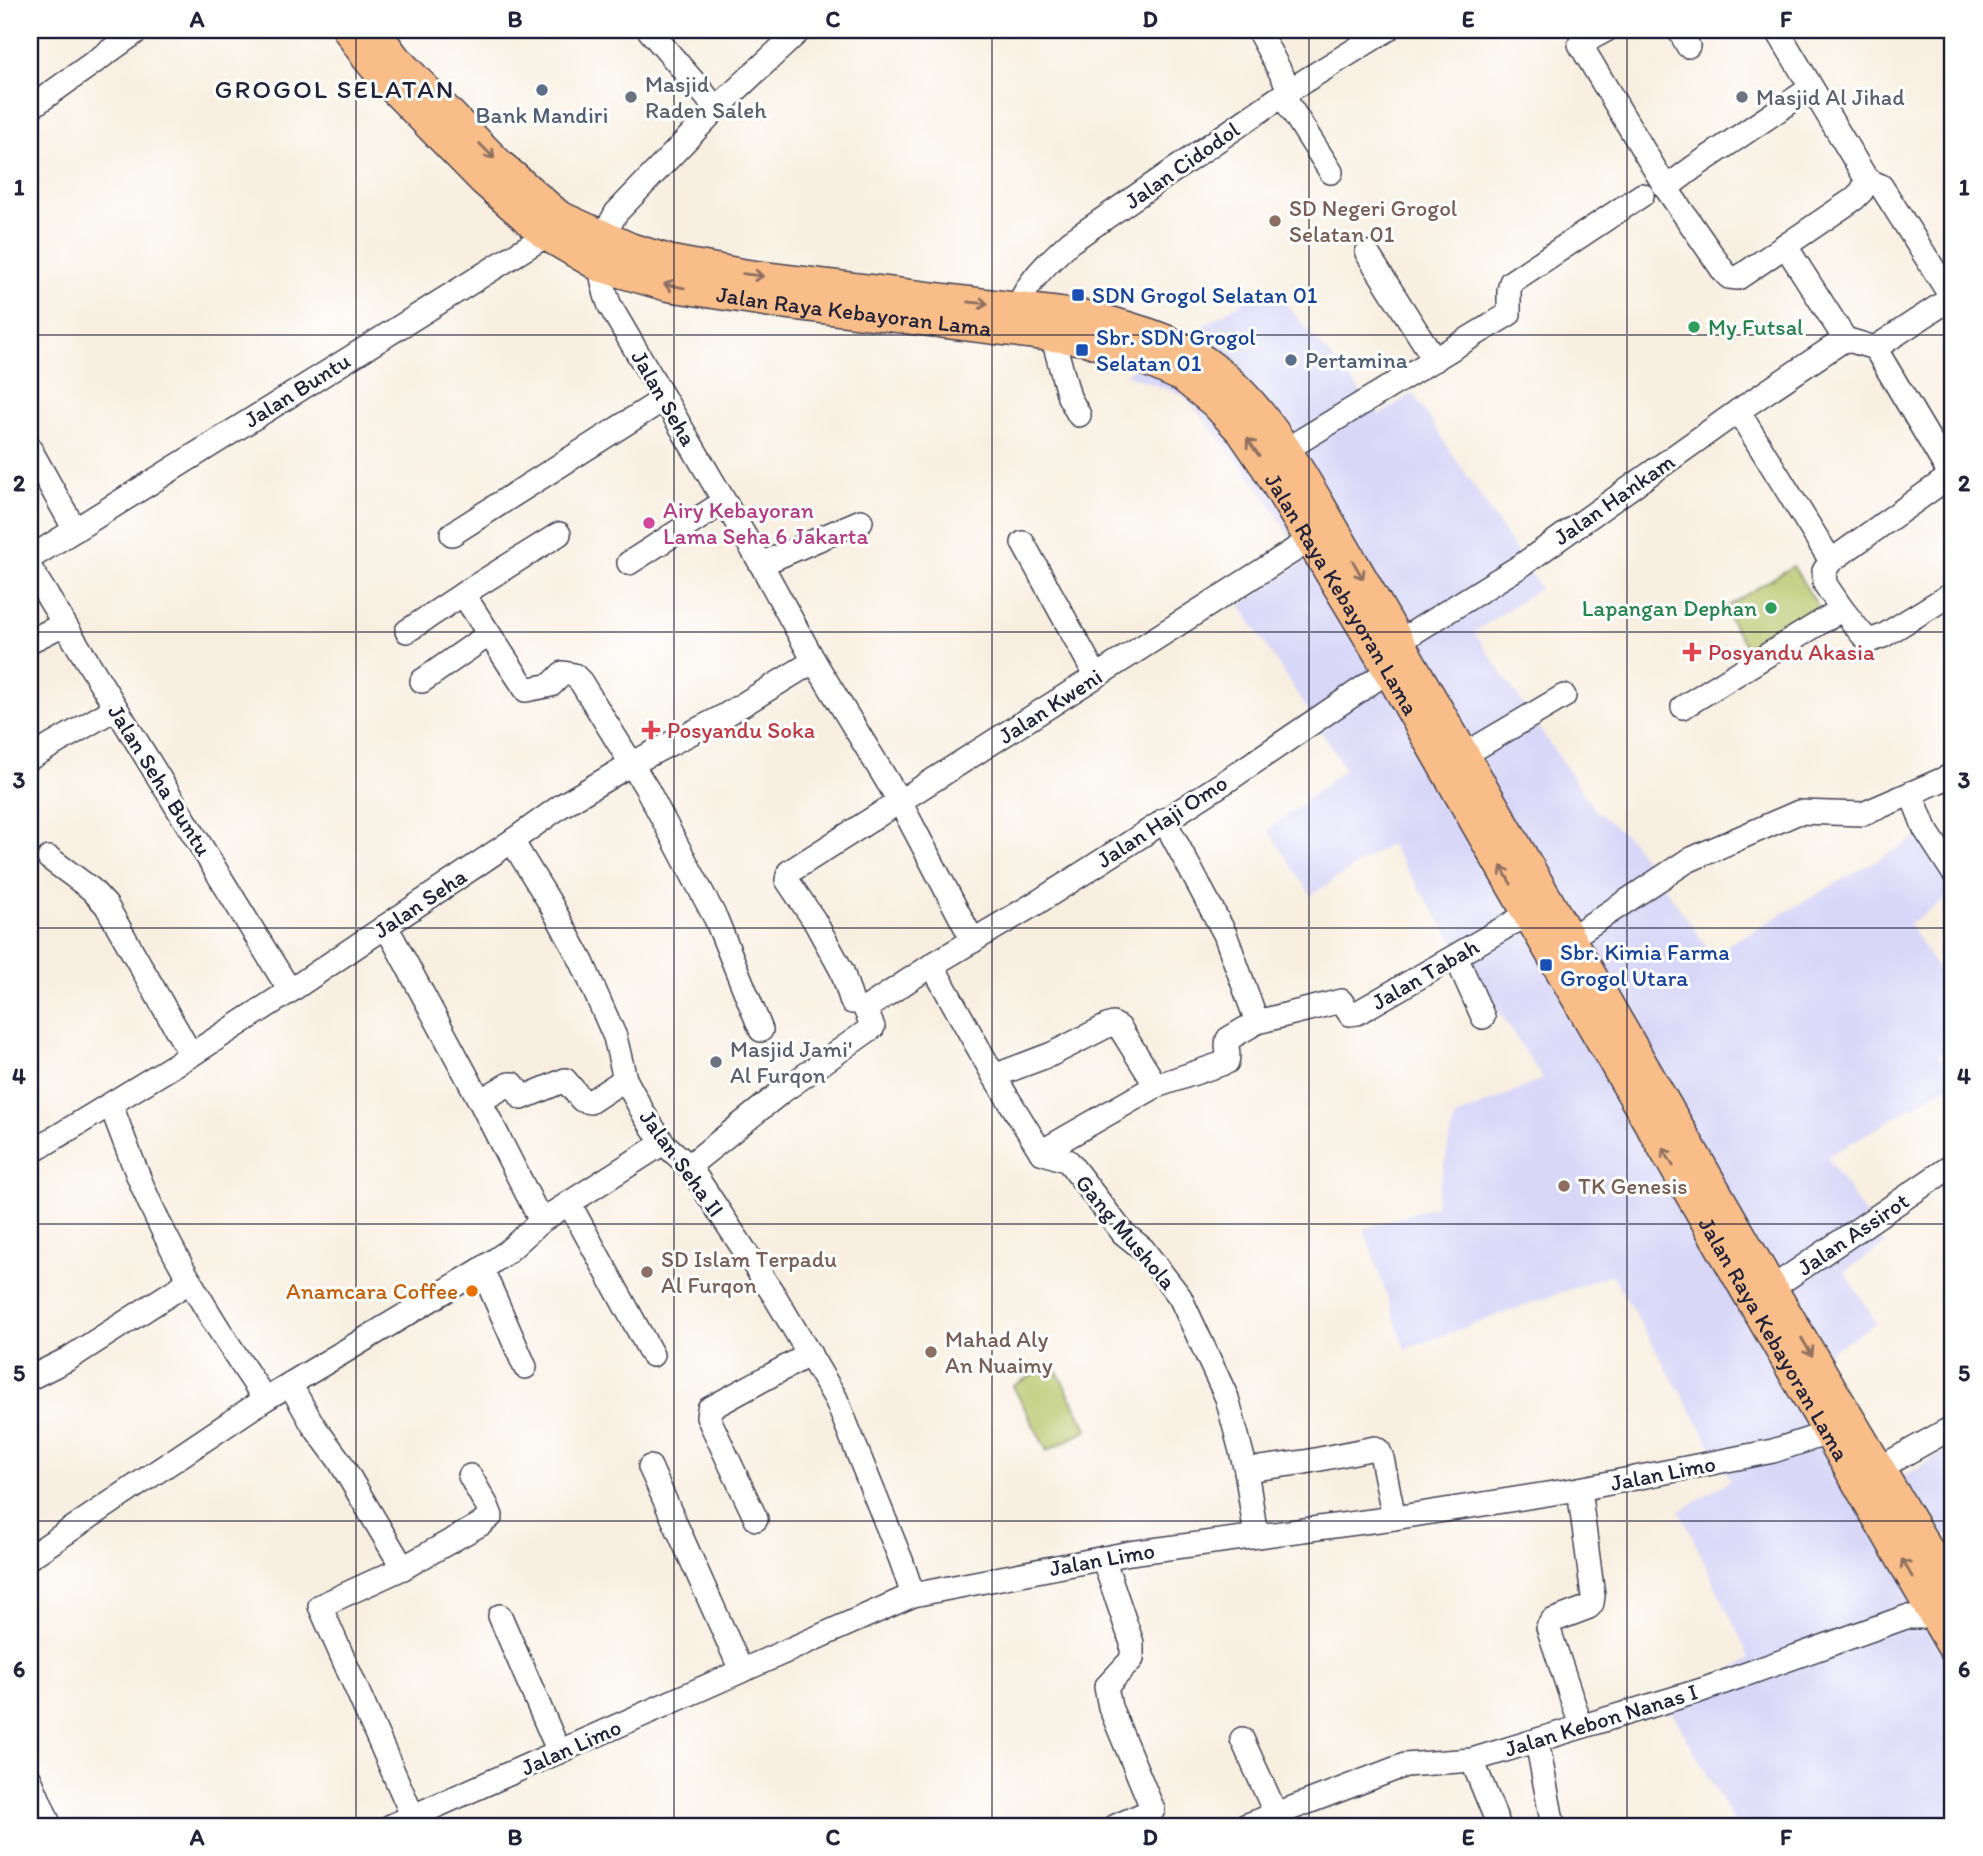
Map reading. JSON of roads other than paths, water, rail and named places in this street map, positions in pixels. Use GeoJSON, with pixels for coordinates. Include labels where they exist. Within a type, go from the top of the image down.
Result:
{"type":"FeatureCollection","features":[{"type":"Feature","properties":{"kind":"main road","name":"Jalan Raya Kebayoran Lama"},"geometry":{"type":"LineString","coordinates":[[348,30],[388,83],[484,181],[553,226],[602,252],[672,261],[1015,319],[1094,317],[1142,331],[1182,348],[1216,370],[1241,392],[1286,449],[1321,533],[1528,914],[1582,984],[1761,1295],[1946,1602],[1953,1648]]}},
{"type":"Feature","properties":{"kind":"main road","name":"Jalan Raya Kebayoran Lama"},"geometry":{"type":"LineString","coordinates":[[374,30],[395,58],[499,164],[553,226]]}},
{"type":"Feature","properties":{"kind":"main road","name":"Jalan Raya Kebayoran Lama"},"geometry":{"type":"LineString","coordinates":[[1015,319],[1052,335],[1107,346],[1183,377],[1215,403],[1242,432],[1266,467],[1321,533]]}},
{"type":"Feature","properties":{"kind":"main road","name":"Jalan Raya Kebayoran Lama"},"geometry":{"type":"LineString","coordinates":[[1389,655],[1464,755],[1569,939],[1582,984]]}},
{"type":"Feature","properties":{"kind":"street"},"geometry":{"type":"LineString","coordinates":[[30,108],[139,30]]}},
{"type":"Feature","properties":{"kind":"street"},"geometry":{"type":"LineString","coordinates":[[649,30],[716,109]]}},
{"type":"Feature","properties":{"kind":"street"},"geometry":{"type":"LineString","coordinates":[[602,252],[609,224],[616,213],[716,109],[800,30]]}},
{"type":"Feature","properties":{"kind":"street"},"geometry":{"type":"LineString","coordinates":[[1258,30],[1286,93],[1331,172]]}},
{"type":"Feature","properties":{"kind":"street","name":"Jalan Cidodol"},"geometry":{"type":"LineString","coordinates":[[1015,319],[1038,272],[1070,242],[1286,93],[1387,30]]}},
{"type":"Feature","properties":{"kind":"street"},"geometry":{"type":"LineString","coordinates":[[1606,30],[1576,37],[1666,188],[1729,277],[1738,278],[1854,199],[1867,180]]}},
{"type":"Feature","properties":{"kind":"street"},"geometry":{"type":"LineString","coordinates":[[1777,30],[1867,180],[1881,186],[1952,298],[1875,348]]}},
{"type":"Feature","properties":{"kind":"street"},"geometry":{"type":"LineString","coordinates":[[1666,188],[1811,88]]}},
{"type":"Feature","properties":{"kind":"street"},"geometry":{"type":"LineString","coordinates":[[1286,449],[1509,314],[1511,282],[1642,195]]}},
{"type":"Feature","properties":{"kind":"street","name":"Jalan Buntu"},"geometry":{"type":"LineString","coordinates":[[30,558],[553,226]]}},
{"type":"Feature","properties":{"kind":"street"},"geometry":{"type":"LineString","coordinates":[[1785,245],[1845,339],[1875,348],[1952,475],[1831,561],[1824,570],[1825,584],[1869,640],[1883,636],[1953,593]]}},
{"type":"Feature","properties":{"kind":"street","name":"Jalan Seha"},"geometry":{"type":"LineString","coordinates":[[602,252],[604,290],[610,306],[761,564],[814,661],[900,802]]}},
{"type":"Feature","properties":{"kind":"street"},"geometry":{"type":"LineString","coordinates":[[1367,253],[1435,360]]}},
{"type":"Feature","properties":{"kind":"street"},"geometry":{"type":"LineString","coordinates":[[1052,335],[1069,397],[1079,415]]}},
{"type":"Feature","properties":{"kind":"street","name":"Jalan Hankam"},"geometry":{"type":"LineString","coordinates":[[1389,655],[1845,339]]}},
{"type":"Feature","properties":{"kind":"street"},"geometry":{"type":"LineString","coordinates":[[452,534],[664,399]]}},
{"type":"Feature","properties":{"kind":"street"},"geometry":{"type":"LineString","coordinates":[[1738,411],[1831,561]]}},
{"type":"Feature","properties":{"kind":"street"},"geometry":{"type":"LineString","coordinates":[[30,449],[75,530]]}},
{"type":"Feature","properties":{"kind":"street"},"geometry":{"type":"LineString","coordinates":[[629,563],[724,502]]}},
{"type":"Feature","properties":{"kind":"street"},"geometry":{"type":"LineString","coordinates":[[761,564],[861,521]]}},
{"type":"Feature","properties":{"kind":"street","name":"Jalan Kweni"},"geometry":{"type":"LineString","coordinates":[[852,1002],[842,971],[814,920],[787,880],[788,876],[802,864],[1321,533]]}},
{"type":"Feature","properties":{"kind":"street"},"geometry":{"type":"LineString","coordinates":[[407,631],[559,534]]}},
{"type":"Feature","properties":{"kind":"street"},"geometry":{"type":"LineString","coordinates":[[1023,543],[1096,676]]}},
{"type":"Feature","properties":{"kind":"street","name":"Jalan Seha Buntu"},"geometry":{"type":"LineString","coordinates":[[30,568],[290,991]]}},
{"type":"Feature","properties":{"kind":"street"},"geometry":{"type":"LineString","coordinates":[[463,594],[526,690],[551,685],[563,673],[574,675],[581,682],[647,789],[716,919],[761,1030]]}},
{"type":"Feature","properties":{"kind":"street"},"geometry":{"type":"LineString","coordinates":[[1683,707],[1842,609]]}},
{"type":"Feature","properties":{"kind":"street"},"geometry":{"type":"LineString","coordinates":[[30,641],[64,624]]}},
{"type":"Feature","properties":{"kind":"street"},"geometry":{"type":"LineString","coordinates":[[422,681],[488,635]]}},
{"type":"Feature","properties":{"kind":"street","name":"Jalan Haji Omo"},"geometry":{"type":"LineString","coordinates":[[689,1167],[780,1093],[873,1027],[865,1009],[932,965],[1038,902],[1228,779],[1389,655]]}},
{"type":"Feature","properties":{"kind":"street","name":"Jalan Seha"},"geometry":{"type":"LineString","coordinates":[[30,1153],[290,991],[561,806],[631,764],[724,716],[814,661]]}},
{"type":"Feature","properties":{"kind":"street"},"geometry":{"type":"LineString","coordinates":[[1464,755],[1564,696]]}},
{"type":"Feature","properties":{"kind":"street"},"geometry":{"type":"LineString","coordinates":[[30,758],[116,708]]}},
{"type":"Feature","properties":{"kind":"street"},"geometry":{"type":"LineString","coordinates":[[1569,939],[1687,861],[1799,812],[1863,814],[1953,775]]}},
{"type":"Feature","properties":{"kind":"street"},"geometry":{"type":"LineString","coordinates":[[1911,793],[1925,829],[1953,873]]}},
{"type":"Feature","properties":{"kind":"street"},"geometry":{"type":"LineString","coordinates":[[900,802],[973,941]]}},
{"type":"Feature","properties":{"kind":"street"},"geometry":{"type":"LineString","coordinates":[[1164,820],[1225,934],[1257,1022]]}},
{"type":"Feature","properties":{"kind":"street","name":"Jalan Seha II"},"geometry":{"type":"LineString","coordinates":[[512,841],[582,962],[615,1037],[625,1079],[645,1115],[663,1143],[689,1167],[774,1295],[836,1398],[913,1595]]}},
{"type":"Feature","properties":{"kind":"street"},"geometry":{"type":"LineString","coordinates":[[49,858],[91,889],[106,905],[191,1055]]}},
{"type":"Feature","properties":{"kind":"street","name":"Jalan Tabah"},"geometry":{"type":"LineString","coordinates":[[1041,1152],[1156,1086],[1227,1062],[1228,1039],[1257,1022],[1341,1000],[1350,1014],[1353,1014],[1528,914]]}},
{"type":"Feature","properties":{"kind":"street"},"geometry":{"type":"LineString","coordinates":[[384,927],[480,1101],[541,1221]]}},
{"type":"Feature","properties":{"kind":"street"},"geometry":{"type":"LineString","coordinates":[[1456,957],[1483,1017]]}},
{"type":"Feature","properties":{"kind":"street"},"geometry":{"type":"LineString","coordinates":[[932,965],[994,1076],[1041,1152]]}},
{"type":"Feature","properties":{"kind":"street"},"geometry":{"type":"LineString","coordinates":[[994,1076],[1052,1054],[1113,1024],[1119,1028],[1156,1086]]}},
{"type":"Feature","properties":{"kind":"street"},"geometry":{"type":"LineString","coordinates":[[480,1101],[509,1084],[513,1084],[523,1098],[565,1080],[582,1100],[590,1102],[625,1079]]}},
{"type":"Feature","properties":{"kind":"street"},"geometry":{"type":"LineString","coordinates":[[111,1105],[154,1211],[190,1281],[229,1347],[265,1399]]}},
{"type":"Feature","properties":{"kind":"street"},"geometry":{"type":"LineString","coordinates":[[30,1557],[265,1399],[482,1269],[507,1252],[541,1221],[663,1143]]}},
{"type":"Feature","properties":{"kind":"street","name":"Gang Mushola"},"geometry":{"type":"LineString","coordinates":[[1041,1152],[1068,1161],[1123,1233],[1143,1249],[1180,1297],[1227,1398],[1246,1470],[1256,1536]]}},
{"type":"Feature","properties":{"kind":"street","name":"Jalan Assirot"},"geometry":{"type":"LineString","coordinates":[[1761,1295],[1953,1165]]}},
{"type":"Feature","properties":{"kind":"street"},"geometry":{"type":"LineString","coordinates":[[569,1203],[652,1355]]}},
{"type":"Feature","properties":{"kind":"street"},"geometry":{"type":"LineString","coordinates":[[482,1269],[525,1367]]}},
{"type":"Feature","properties":{"kind":"street"},"geometry":{"type":"LineString","coordinates":[[32,1370],[68,1359],[190,1281]]}},
{"type":"Feature","properties":{"kind":"street"},"geometry":{"type":"LineString","coordinates":[[757,1519],[708,1418],[709,1409],[810,1354]]}},
{"type":"Feature","properties":{"kind":"street"},"geometry":{"type":"LineString","coordinates":[[290,1384],[403,1568]]}},
{"type":"Feature","properties":{"kind":"street","name":"Jalan Limo"},"geometry":{"type":"LineString","coordinates":[[391,1826],[913,1595],[1103,1558],[1394,1518],[1579,1489],[1773,1451],[1839,1426]]}},
{"type":"Feature","properties":{"kind":"street"},"geometry":{"type":"LineString","coordinates":[[1868,1475],[1953,1427]]}},
{"type":"Feature","properties":{"kind":"street"},"geometry":{"type":"LineString","coordinates":[[1246,1470],[1375,1448],[1382,1458],[1394,1518]]}},
{"type":"Feature","properties":{"kind":"street"},"geometry":{"type":"LineString","coordinates":[[650,1467],[741,1670]]}},
{"type":"Feature","properties":{"kind":"street"},"geometry":{"type":"LineString","coordinates":[[413,1817],[320,1606],[403,1568],[491,1516],[470,1476]]}},
{"type":"Feature","properties":{"kind":"street"},"geometry":{"type":"LineString","coordinates":[[1576,1711],[1548,1627],[1552,1621],[1592,1604],[1579,1489]]}},
{"type":"Feature","properties":{"kind":"street"},"geometry":{"type":"LineString","coordinates":[[1103,1558],[1132,1643],[1132,1659],[1107,1688],[1110,1707],[1153,1810],[1116,1826]]}},
{"type":"Feature","properties":{"kind":"street","name":"Jalan Kebon Nanas I"},"geometry":{"type":"LineString","coordinates":[[1245,1826],[1405,1765],[1472,1760],[1702,1690],[1906,1617],[1923,1616],[1946,1602]]}},
{"type":"Feature","properties":{"kind":"street"},"geometry":{"type":"LineString","coordinates":[[500,1616],[559,1752]]}},
{"type":"Feature","properties":{"kind":"street"},"geometry":{"type":"LineString","coordinates":[[1242,1739],[1276,1814]]}},
{"type":"Feature","properties":{"kind":"street"},"geometry":{"type":"LineString","coordinates":[[1537,1741],[1553,1826]]}},
{"type":"Feature","properties":{"kind":"street"},"geometry":{"type":"LineString","coordinates":[[1472,1760],[1499,1826]]}},
{"type":"Feature","properties":{"kind":"street"},"geometry":{"type":"LineString","coordinates":[[30,1779],[35,1805],[50,1826]]}},
{"type":"Feature","properties":{"kind":"place","name":"Bank Mandiri"},"geometry":{"type":"Point","coordinates":[542,90]}},
{"type":"Feature","properties":{"kind":"place","name":"Masjid Raden Saleh"},"geometry":{"type":"Point","coordinates":[631,97]}},
{"type":"Feature","properties":{"kind":"place","name":"Masjid Al Jihad"},"geometry":{"type":"Point","coordinates":[1742,97]}},
{"type":"Feature","properties":{"kind":"place","name":"SD Negeri Grogol Selatan 01"},"geometry":{"type":"Point","coordinates":[1275,221]}},
{"type":"Feature","properties":{"kind":"place","name":"SDN Grogol Selatan 01"},"geometry":{"type":"Point","coordinates":[1078,295]}},
{"type":"Feature","properties":{"kind":"place","name":"My Futsal"},"geometry":{"type":"Point","coordinates":[1694,327]}},
{"type":"Feature","properties":{"kind":"place","name":"Sbr. SDN Grogol Selatan 01"},"geometry":{"type":"Point","coordinates":[1082,350]}},
{"type":"Feature","properties":{"kind":"place","name":"Pertamina"},"geometry":{"type":"Point","coordinates":[1291,360]}},
{"type":"Feature","properties":{"kind":"place","name":"Airy Kebayoran Lama Seha 6 Jakarta"},"geometry":{"type":"Point","coordinates":[649,523]}},
{"type":"Feature","properties":{"kind":"place","name":"Lapangan Dephan"},"geometry":{"type":"Point","coordinates":[1771,608]}},
{"type":"Feature","properties":{"kind":"place","name":"Posyandu Akasia"},"geometry":{"type":"Point","coordinates":[1692,652]}},
{"type":"Feature","properties":{"kind":"place","name":"Posyandu Soka"},"geometry":{"type":"Point","coordinates":[651,730]}},
{"type":"Feature","properties":{"kind":"place","name":"Sbr. Kimia Farma Grogol Utara"},"geometry":{"type":"Point","coordinates":[1546,965]}},
{"type":"Feature","properties":{"kind":"place","name":"Masjid Jami' Al Furqon"},"geometry":{"type":"Point","coordinates":[716,1062]}},
{"type":"Feature","properties":{"kind":"place","name":"TK Genesis"},"geometry":{"type":"Point","coordinates":[1564,1186]}},
{"type":"Feature","properties":{"kind":"place","name":"SD Islam Terpadu Al Furqon"},"geometry":{"type":"Point","coordinates":[647,1272]}},
{"type":"Feature","properties":{"kind":"place","name":"Anamcara Coffee"},"geometry":{"type":"Point","coordinates":[472,1291]}},
{"type":"Feature","properties":{"kind":"place","name":"Mahad Aly An Nuaimy"},"geometry":{"type":"Point","coordinates":[931,1352]}},
{"type":"Feature","properties":{"kind":"district","name":"GROGOL SELATAN"},"geometry":{"type":"Point","coordinates":[335,89]}}]}
